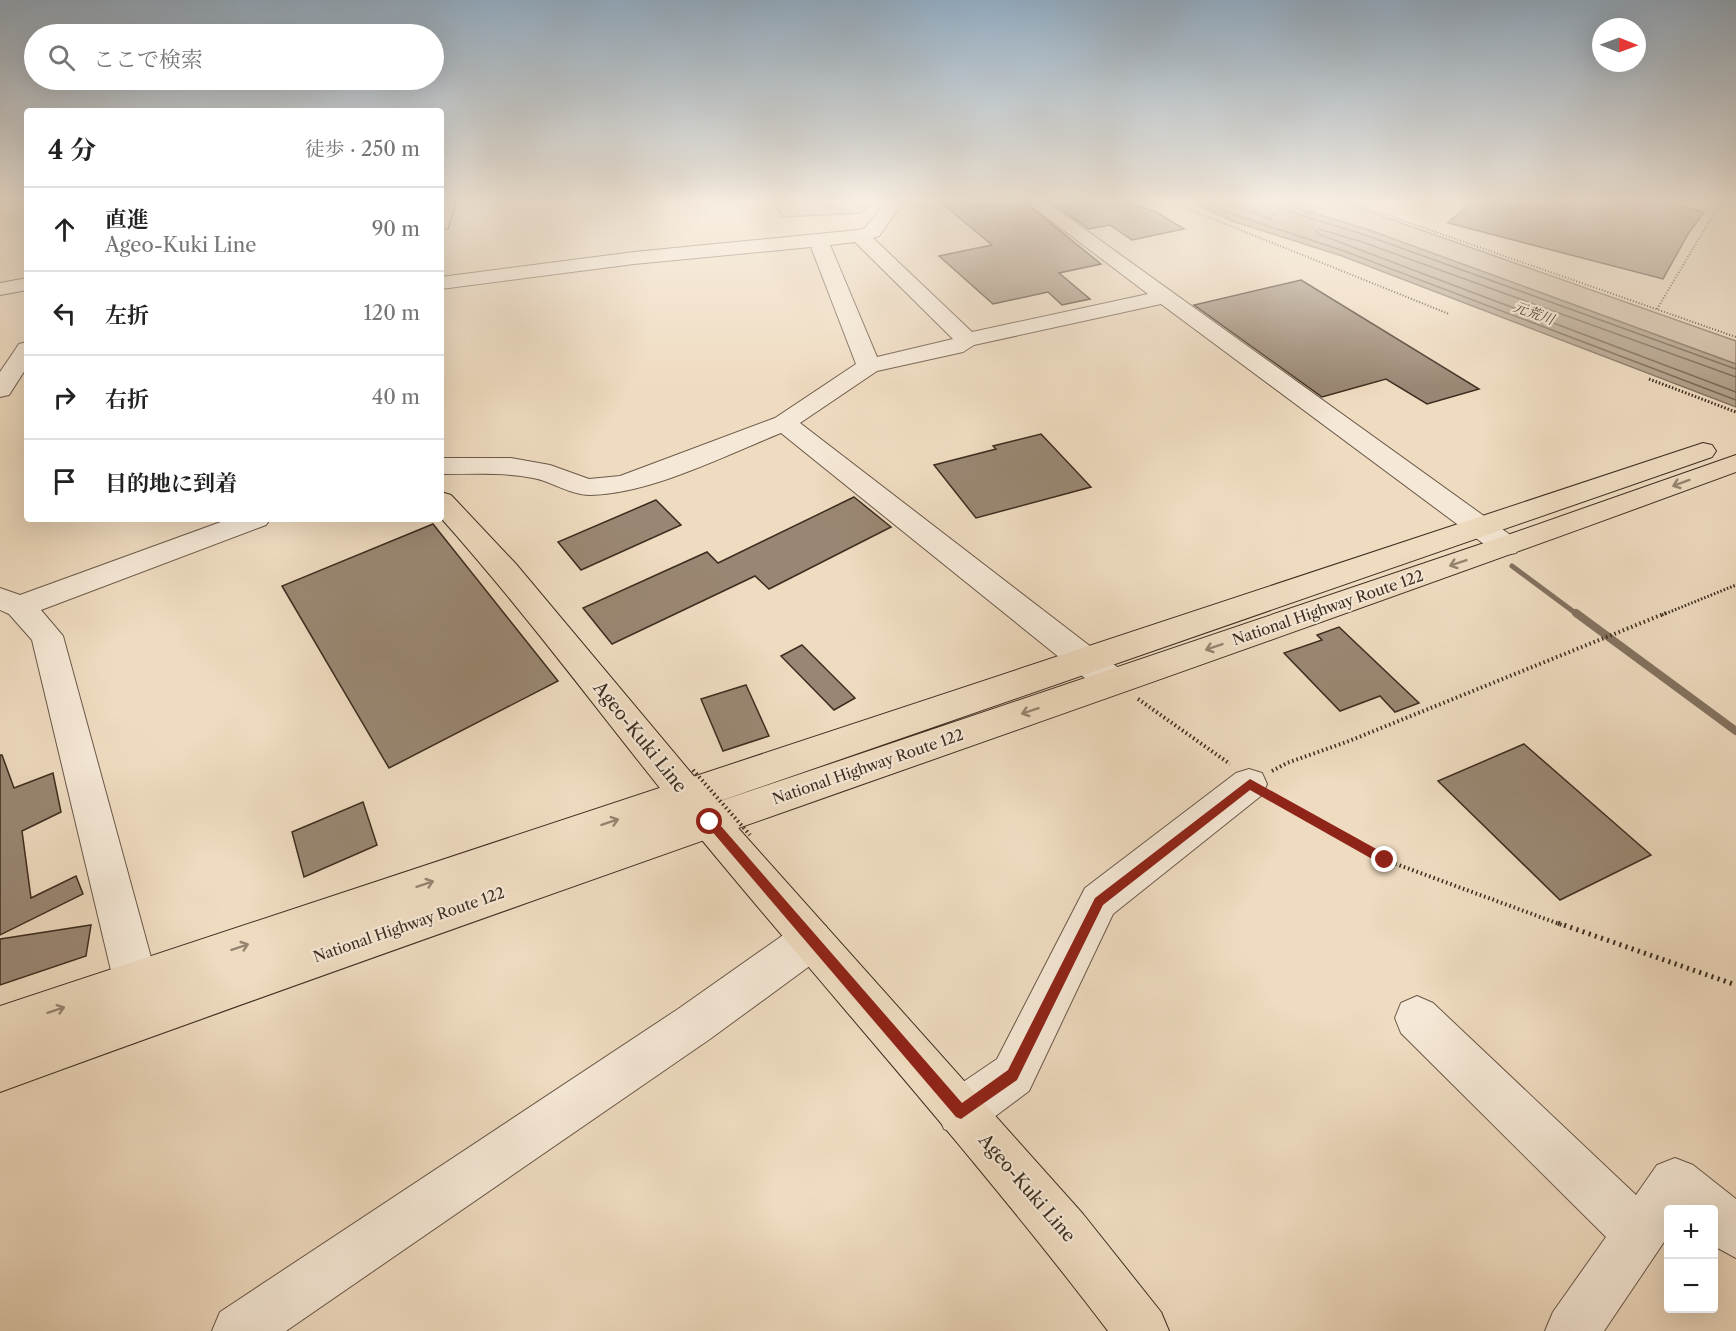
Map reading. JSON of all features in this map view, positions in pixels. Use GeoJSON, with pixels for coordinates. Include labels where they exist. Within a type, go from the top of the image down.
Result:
{"type":"FeatureCollection","features":[{"type":"Feature","properties":{"kind":"main road","name":"National Highway Route 122"},"geometry":{"type":"LineString","coordinates":[[0,1069],[697,796],[1113,682],[1493,537],[1735,439]]}},
{"type":"Feature","properties":{"kind":"main road","name":"Ageo-Kuki Line"},"geometry":{"type":"LineString","coordinates":[[444,504],[505,571],[697,796],[811,940],[1065,1232],[1142,1331]]}},
{"type":"Feature","properties":{"kind":"main road","name":"National Highway Route 122"},"geometry":{"type":"LineString","coordinates":[[0,1028],[697,796],[1084,661],[1493,537]]}},
{"type":"Feature","properties":{"kind":"street"},"geometry":{"type":"LineString","coordinates":[[444,283],[602,262]]}},
{"type":"Feature","properties":{"kind":"street"},"geometry":{"type":"LineString","coordinates":[[827,262],[869,366]]}},
{"type":"Feature","properties":{"kind":"street"},"geometry":{"type":"LineString","coordinates":[[887,262],[967,340]]}},
{"type":"Feature","properties":{"kind":"street"},"geometry":{"type":"LineString","coordinates":[[1118,262],[1349,434],[1493,537]]}},
{"type":"Feature","properties":{"kind":"street"},"geometry":{"type":"LineString","coordinates":[[0,289],[24,285]]}},
{"type":"Feature","properties":{"kind":"street"},"geometry":{"type":"LineString","coordinates":[[444,466],[511,466],[541,471],[587,487],[623,484],[784,423],[869,366],[955,347],[967,340],[1165,297]]}},
{"type":"Feature","properties":{"kind":"street"},"geometry":{"type":"LineString","coordinates":[[0,390],[21,342]]}},
{"type":"Feature","properties":{"kind":"street"},"geometry":{"type":"LineString","coordinates":[[784,423],[1113,682]]}},
{"type":"Feature","properties":{"kind":"street"},"geometry":{"type":"LineString","coordinates":[[10,603],[247,522]]}},
{"type":"Feature","properties":{"kind":"street"},"geometry":{"type":"LineString","coordinates":[[10,603],[48,636],[136,983]]}},
{"type":"Feature","properties":{"kind":"street"},"geometry":{"type":"LineString","coordinates":[[961,1112],[1013,1075],[1099,901],[1250,784]]}},
{"type":"Feature","properties":{"kind":"street"},"geometry":{"type":"LineString","coordinates":[[239,1331],[694,1024],[811,940]]}},
{"type":"Feature","properties":{"kind":"street"},"geometry":{"type":"LineString","coordinates":[[1416,1018],[1640,1234]]}},
{"type":"Feature","properties":{"kind":"street"},"geometry":{"type":"LineString","coordinates":[[1572,1331],[1675,1183],[1703,1205]]}},
{"type":"Feature","properties":{"kind":"street"},"geometry":{"type":"LineString","coordinates":[[1718,1218],[1736,1232]]}},
{"type":"Feature","properties":{"kind":"path"},"geometry":{"type":"LineString","coordinates":[[1320,262],[1449,314]]}},
{"type":"Feature","properties":{"kind":"path"},"geometry":{"type":"LineString","coordinates":[[1522,262],[1736,337]]}},
{"type":"Feature","properties":{"kind":"path"},"geometry":{"type":"LineString","coordinates":[[1657,309],[1685,262]]}},
{"type":"Feature","properties":{"kind":"path"},"geometry":{"type":"LineString","coordinates":[[1649,379],[1735,439]]}},
{"type":"Feature","properties":{"kind":"path"},"geometry":{"type":"LineString","coordinates":[[1250,784],[1287,762],[1349,741],[1736,585]]}},
{"type":"Feature","properties":{"kind":"path"},"geometry":{"type":"LineString","coordinates":[[1113,682],[1238,769],[1250,784],[1385,860],[1654,958],[1736,985]]}},
{"type":"Feature","properties":{"kind":"path"},"geometry":{"type":"LineString","coordinates":[[697,796],[750,835]]}},
{"type":"Feature","properties":{"kind":"shaded area"},"geometry":{"type":"Polygon","coordinates":[[[1457,262],[1512,262],[1736,341],[1736,364],[1457,262]]]}},
{"type":"Feature","properties":{"kind":"water","name":"元荒川"},"geometry":{"type":"Polygon","coordinates":[[[1358,262],[1457,262],[1736,364],[1736,407],[1358,262]]]}},
{"type":"Feature","properties":{"kind":"building"},"geometry":{"type":"Polygon","coordinates":[[[946,262],[1099,262],[1101,264],[1059,273],[1090,299],[1062,305],[1048,292],[993,304],[946,262]]]}},
{"type":"Feature","properties":{"kind":"building"},"geometry":{"type":"Polygon","coordinates":[[[1598,262],[1672,262],[1663,279],[1598,262]]]}},
{"type":"Feature","properties":{"kind":"building"},"geometry":{"type":"Polygon","coordinates":[[[1301,280],[1479,389],[1427,404],[1386,379],[1322,397],[1194,305],[1301,280]]]}},
{"type":"Feature","properties":{"kind":"building"},"geometry":{"type":"Polygon","coordinates":[[[1041,434],[1091,487],[976,518],[934,465],[996,449],[993,446],[1041,434]]]}},
{"type":"Feature","properties":{"kind":"building"},"geometry":{"type":"Polygon","coordinates":[[[854,497],[891,527],[769,589],[755,576],[612,644],[583,608],[707,552],[718,563],[854,497]]]}},
{"type":"Feature","properties":{"kind":"building"},"geometry":{"type":"Polygon","coordinates":[[[656,500],[681,525],[581,570],[558,542],[656,500]]]}},
{"type":"Feature","properties":{"kind":"building"},"geometry":{"type":"Polygon","coordinates":[[[433,524],[558,681],[389,768],[282,586],[433,524]]]}},
{"type":"Feature","properties":{"kind":"building"},"geometry":{"type":"Polygon","coordinates":[[[1339,627],[1419,703],[1395,712],[1380,696],[1340,711],[1284,653],[1322,640],[1317,635],[1339,627]]]}},
{"type":"Feature","properties":{"kind":"building"},"geometry":{"type":"Polygon","coordinates":[[[802,645],[855,698],[834,710],[781,656],[802,645]]]}},
{"type":"Feature","properties":{"kind":"building"},"geometry":{"type":"Polygon","coordinates":[[[746,685],[769,736],[723,751],[701,699],[746,685]]]}},
{"type":"Feature","properties":{"kind":"building"},"geometry":{"type":"Polygon","coordinates":[[[1524,744],[1651,855],[1560,900],[1438,781],[1524,744]]]}},
{"type":"Feature","properties":{"kind":"building"},"geometry":{"type":"Polygon","coordinates":[[[0,755],[2,755],[14,788],[53,773],[61,812],[22,831],[31,898],[76,876],[83,894],[0,935],[0,755]]]}},
{"type":"Feature","properties":{"kind":"building"},"geometry":{"type":"Polygon","coordinates":[[[363,802],[377,845],[304,877],[292,832],[363,802]]]}},
{"type":"Feature","properties":{"kind":"building"},"geometry":{"type":"Polygon","coordinates":[[[91,925],[86,956],[0,985],[0,939],[91,925]]]}},
{"type":"Feature","properties":{"kind":"waterway"},"geometry":{"type":"LineString","coordinates":[[1512,566],[1578,615]]}},
{"type":"Feature","properties":{"kind":"waterway"},"geometry":{"type":"LineString","coordinates":[[1576,613],[1736,731]]}},
{"type":"Feature","properties":{"kind":"route"},"geometry":{"type":"LineString","coordinates":[[710,822],[961,1112],[1013,1075],[1099,901],[1250,784],[1385,860]]}}]}
